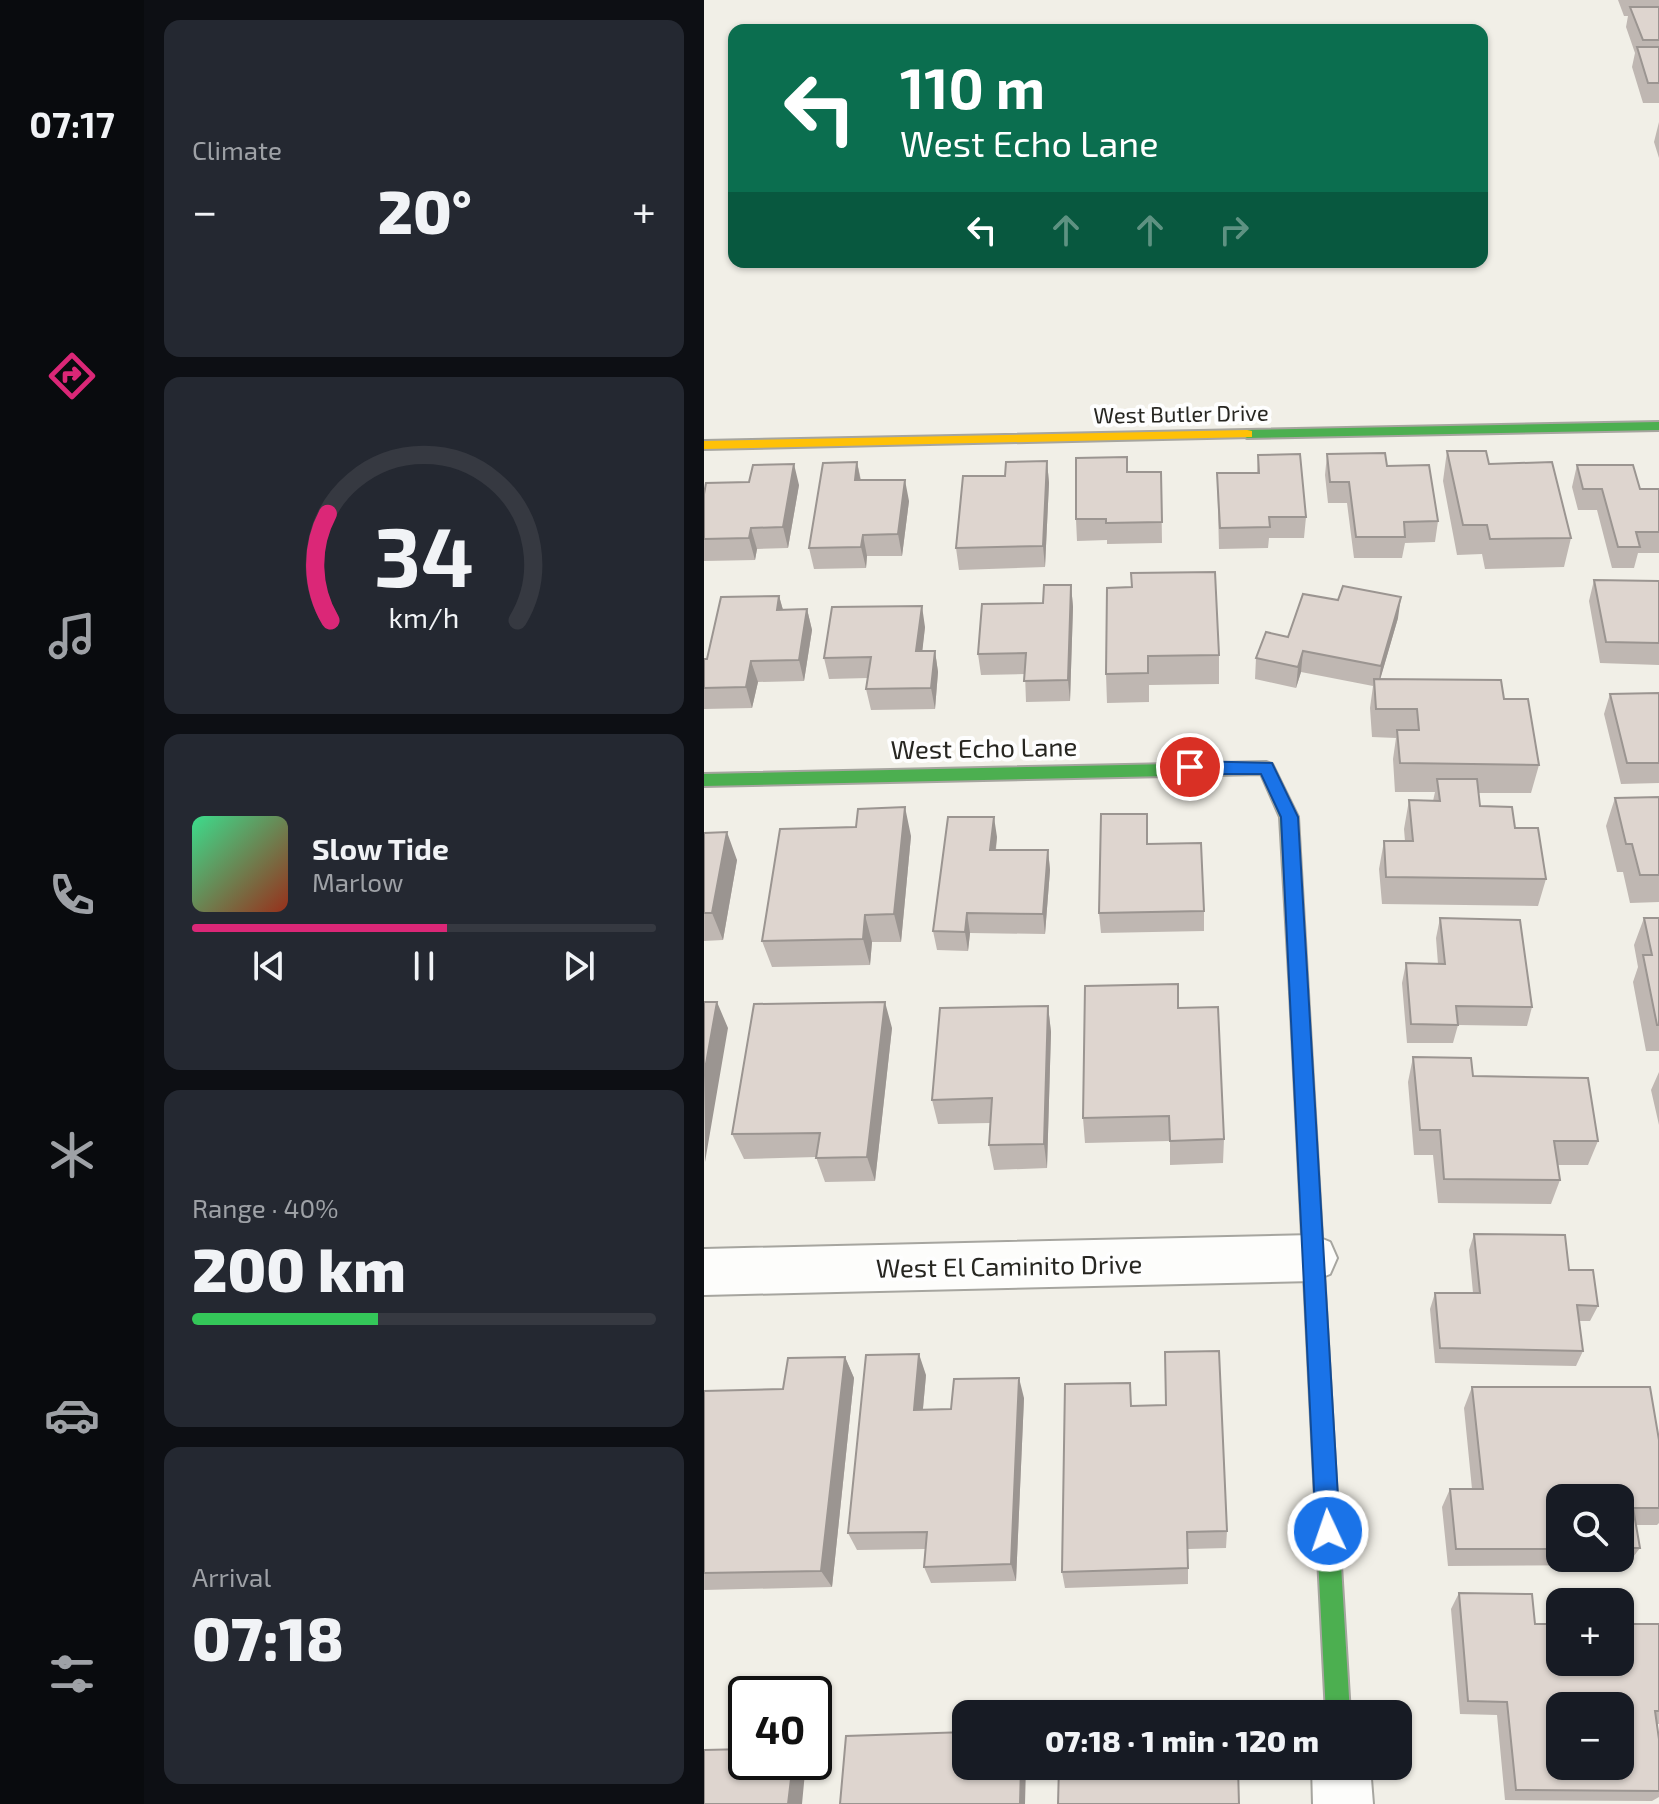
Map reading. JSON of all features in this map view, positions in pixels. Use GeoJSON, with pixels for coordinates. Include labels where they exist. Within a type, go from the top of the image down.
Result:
{"type":"FeatureCollection","features":[{"type":"Feature","properties":{"kind":"street","name":"West Butler Drive"},"geometry":{"type":"LineString","coordinates":[[704,445],[1659,426]]}},
{"type":"Feature","properties":{"kind":"street","name":"West Echo Lane"},"geometry":{"type":"LineString","coordinates":[[704,780],[1266,768],[1289,817],[1313,1258]]}},
{"type":"Feature","properties":{"kind":"street","name":"West El Caminito Drive"},"geometry":{"type":"LineString","coordinates":[[704,1272],[1313,1258]]}},
{"type":"Feature","properties":{"kind":"street"},"geometry":{"type":"LineString","coordinates":[[1313,1258],[1337,1700]]}},
{"type":"Feature","properties":{"kind":"street"},"geometry":{"type":"LineString","coordinates":[[1342,1780],[1343,1804]]}},
{"type":"Feature","properties":{"kind":"building"},"geometry":{"type":"Polygon","coordinates":[[[1630,7],[1659,7],[1659,40],[1643,40],[1630,7]]]}},
{"type":"Feature","properties":{"kind":"building"},"geometry":{"type":"Polygon","coordinates":[[[1637,47],[1659,47],[1659,83],[1648,83],[1637,47]]]}},
{"type":"Feature","properties":{"kind":"building"},"geometry":{"type":"Polygon","coordinates":[[[1447,451],[1486,451],[1489,464],[1552,462],[1571,538],[1490,539],[1487,525],[1463,525],[1447,451]]]}},
{"type":"Feature","properties":{"kind":"building"},"geometry":{"type":"Polygon","coordinates":[[[1385,453],[1387,466],[1429,465],[1438,521],[1404,522],[1405,537],[1356,537],[1349,482],[1330,482],[1327,454],[1385,453]]]}},
{"type":"Feature","properties":{"kind":"building"},"geometry":{"type":"Polygon","coordinates":[[[1300,454],[1306,517],[1269,517],[1270,527],[1220,528],[1217,473],[1259,473],[1258,455],[1300,454]]]}},
{"type":"Feature","properties":{"kind":"building"},"geometry":{"type":"Polygon","coordinates":[[[1127,457],[1127,472],[1161,472],[1162,522],[1106,523],[1106,519],[1076,519],[1076,458],[1127,457]]]}},
{"type":"Feature","properties":{"kind":"building"},"geometry":{"type":"Polygon","coordinates":[[[1047,461],[1043,546],[956,548],[963,476],[1005,476],[1006,462],[1047,461]]]}},
{"type":"Feature","properties":{"kind":"building"},"geometry":{"type":"Polygon","coordinates":[[[857,462],[855,480],[905,480],[898,534],[863,535],[861,547],[809,548],[823,463],[857,462]]]}},
{"type":"Feature","properties":{"kind":"building"},"geometry":{"type":"Polygon","coordinates":[[[794,464],[783,527],[751,528],[749,538],[704,539],[706,483],[749,482],[753,465],[794,464]]]}},
{"type":"Feature","properties":{"kind":"building"},"geometry":{"type":"Polygon","coordinates":[[[1577,465],[1633,465],[1640,489],[1659,489],[1659,532],[1636,532],[1640,547],[1618,547],[1602,489],[1583,489],[1577,465]]]}},
{"type":"Feature","properties":{"kind":"building"},"geometry":{"type":"Polygon","coordinates":[[[1215,572],[1219,655],[1148,656],[1148,673],[1106,674],[1107,588],[1132,587],[1131,573],[1215,572]]]}},
{"type":"Feature","properties":{"kind":"building"},"geometry":{"type":"Polygon","coordinates":[[[1594,580],[1659,581],[1659,643],[1606,642],[1594,580]]]}},
{"type":"Feature","properties":{"kind":"building"},"geometry":{"type":"Polygon","coordinates":[[[1044,585],[1071,585],[1068,680],[1024,681],[1026,653],[978,654],[982,604],[1043,603],[1044,585]]]}},
{"type":"Feature","properties":{"kind":"building"},"geometry":{"type":"Polygon","coordinates":[[[1343,586],[1401,597],[1381,666],[1303,651],[1298,667],[1256,658],[1266,632],[1288,637],[1303,594],[1338,600],[1343,586]]]}},
{"type":"Feature","properties":{"kind":"building"},"geometry":{"type":"Polygon","coordinates":[[[779,596],[777,610],[807,609],[799,660],[751,661],[746,687],[704,688],[704,659],[707,659],[721,597],[779,596]]]}},
{"type":"Feature","properties":{"kind":"building"},"geometry":{"type":"Polygon","coordinates":[[[922,606],[916,651],[935,651],[931,688],[866,689],[871,657],[824,658],[832,607],[922,606]]]}},
{"type":"Feature","properties":{"kind":"building"},"geometry":{"type":"Polygon","coordinates":[[[1374,679],[1501,680],[1504,699],[1528,699],[1539,765],[1400,763],[1397,730],[1419,730],[1417,709],[1376,709],[1374,679]]]}},
{"type":"Feature","properties":{"kind":"building"},"geometry":{"type":"Polygon","coordinates":[[[1659,693],[1659,763],[1627,763],[1610,694],[1659,693]]]}},
{"type":"Feature","properties":{"kind":"building"},"geometry":{"type":"Polygon","coordinates":[[[1437,779],[1477,779],[1480,806],[1512,807],[1515,828],[1538,828],[1546,879],[1386,877],[1384,841],[1413,841],[1409,800],[1440,801],[1437,779]]]}},
{"type":"Feature","properties":{"kind":"building"},"geometry":{"type":"Polygon","coordinates":[[[1659,797],[1659,875],[1640,875],[1632,844],[1626,844],[1615,798],[1659,797]]]}},
{"type":"Feature","properties":{"kind":"building"},"geometry":{"type":"Polygon","coordinates":[[[905,807],[894,914],[865,915],[863,939],[762,941],[780,829],[856,827],[858,809],[905,807]]]}},
{"type":"Feature","properties":{"kind":"building"},"geometry":{"type":"Polygon","coordinates":[[[1101,814],[1147,814],[1147,844],[1201,843],[1204,911],[1099,913],[1101,814]]]}},
{"type":"Feature","properties":{"kind":"building"},"geometry":{"type":"Polygon","coordinates":[[[948,817],[994,817],[990,850],[1048,850],[1043,914],[967,913],[965,932],[933,931],[948,817]]]}},
{"type":"Feature","properties":{"kind":"building"},"geometry":{"type":"Polygon","coordinates":[[[727,832],[712,913],[704,913],[704,833],[727,832]]]}},
{"type":"Feature","properties":{"kind":"building"},"geometry":{"type":"Polygon","coordinates":[[[1440,918],[1520,920],[1532,1007],[1456,1006],[1458,1025],[1411,1024],[1406,963],[1445,964],[1440,918]]]}},
{"type":"Feature","properties":{"kind":"building"},"geometry":{"type":"Polygon","coordinates":[[[1644,918],[1659,918],[1659,1025],[1643,955],[1652,955],[1644,918]]]}},
{"type":"Feature","properties":{"kind":"building"},"geometry":{"type":"Polygon","coordinates":[[[1178,984],[1178,1008],[1218,1007],[1224,1139],[1170,1141],[1169,1116],[1083,1118],[1085,986],[1178,984]]]}},
{"type":"Feature","properties":{"kind":"building"},"geometry":{"type":"Polygon","coordinates":[[[704,1002],[717,1002],[704,1075],[704,1002]]]}},
{"type":"Feature","properties":{"kind":"building"},"geometry":{"type":"Polygon","coordinates":[[[885,1002],[867,1157],[816,1158],[820,1133],[732,1134],[754,1004],[885,1002]]]}},
{"type":"Feature","properties":{"kind":"building"},"geometry":{"type":"Polygon","coordinates":[[[1048,1006],[1044,1144],[989,1145],[992,1098],[932,1100],[940,1008],[1048,1006]]]}},
{"type":"Feature","properties":{"kind":"building"},"geometry":{"type":"Polygon","coordinates":[[[1413,1057],[1471,1058],[1473,1076],[1588,1078],[1598,1141],[1554,1141],[1560,1180],[1444,1179],[1440,1130],[1420,1130],[1413,1057]]]}},
{"type":"Feature","properties":{"kind":"building"},"geometry":{"type":"Polygon","coordinates":[[[1474,1234],[1565,1235],[1569,1270],[1593,1270],[1598,1306],[1577,1305],[1583,1351],[1440,1348],[1435,1293],[1480,1293],[1474,1234]]]}},
{"type":"Feature","properties":{"kind":"building"},"geometry":{"type":"Polygon","coordinates":[[[1219,1351],[1227,1531],[1187,1532],[1188,1568],[1062,1572],[1065,1384],[1130,1383],[1131,1406],[1166,1405],[1165,1352],[1219,1351]]]}},
{"type":"Feature","properties":{"kind":"building"},"geometry":{"type":"Polygon","coordinates":[[[919,1354],[914,1410],[951,1409],[954,1379],[1019,1378],[1011,1564],[924,1567],[927,1532],[848,1533],[866,1355],[919,1354]]]}},
{"type":"Feature","properties":{"kind":"building"},"geometry":{"type":"Polygon","coordinates":[[[845,1357],[821,1571],[704,1573],[704,1391],[783,1389],[788,1358],[845,1357]]]}},
{"type":"Feature","properties":{"kind":"building"},"geometry":{"type":"Polygon","coordinates":[[[1472,1387],[1650,1387],[1659,1440],[1659,1508],[1634,1508],[1634,1484],[1546,1484],[1546,1549],[1456,1549],[1450,1489],[1483,1489],[1472,1387]]]}},
{"type":"Feature","properties":{"kind":"building"},"geometry":{"type":"Polygon","coordinates":[[[1634,1514],[1640,1548],[1634,1548],[1634,1514]]]}},
{"type":"Feature","properties":{"kind":"building"},"geometry":{"type":"Polygon","coordinates":[[[1459,1593],[1532,1594],[1535,1624],[1546,1624],[1546,1676],[1634,1676],[1634,1624],[1659,1624],[1659,1711],[1655,1711],[1659,1739],[1659,1791],[1516,1790],[1507,1702],[1468,1701],[1459,1593]]]}},
{"type":"Feature","properties":{"kind":"building"},"geometry":{"type":"Polygon","coordinates":[[[952,1732],[952,1780],[1021,1780],[1020,1804],[840,1804],[846,1736],[952,1732]]]}},
{"type":"Feature","properties":{"kind":"building"},"geometry":{"type":"Polygon","coordinates":[[[728,1749],[728,1780],[791,1780],[788,1804],[704,1804],[704,1750],[728,1749]]]}},
{"type":"Feature","properties":{"kind":"building"},"geometry":{"type":"Polygon","coordinates":[[[1059,1780],[1238,1780],[1239,1804],[1058,1804],[1059,1780]]]}},
{"type":"Feature","properties":{"kind":"traffic: fast"},"geometry":{"type":"LineString","coordinates":[[1247,434],[1659,426]]}},
{"type":"Feature","properties":{"kind":"traffic: fast"},"geometry":{"type":"LineString","coordinates":[[704,780],[1266,768],[1289,817],[1299,992]]}},
{"type":"Feature","properties":{"kind":"traffic: fast"},"geometry":{"type":"LineString","coordinates":[[1326,1499],[1337,1700]]}},
{"type":"Feature","properties":{"kind":"traffic: slow"},"geometry":{"type":"LineString","coordinates":[[704,445],[1247,434]]}},
{"type":"Feature","properties":{"kind":"traffic: jam"},"geometry":{"type":"LineString","coordinates":[[1299,992],[1326,1499]]}},
{"type":"Feature","properties":{"kind":"route"},"geometry":{"type":"LineString","coordinates":[[1190,767],[1266,768],[1289,817],[1328,1531]]}}]}
